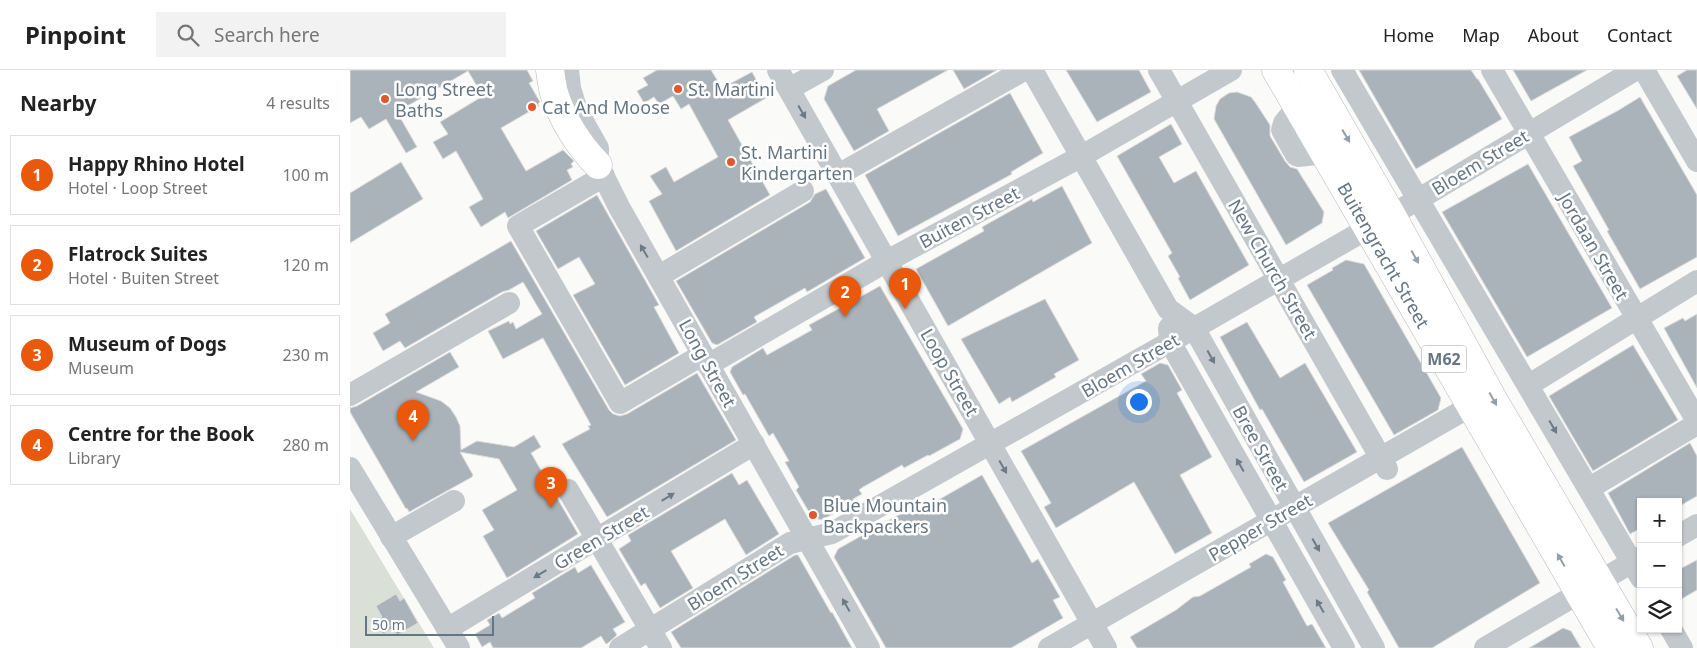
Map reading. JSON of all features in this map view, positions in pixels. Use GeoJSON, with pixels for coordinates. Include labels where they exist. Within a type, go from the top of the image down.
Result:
{"type":"FeatureCollection","features":[{"type":"Feature","properties":{"kind":"main road"},"geometry":{"type":"LineString","coordinates":[[550,70],[554,93],[566,121],[585,152],[601,171]]}},
{"type":"Feature","properties":{"kind":"main road","name":"Buitengracht Street"},"geometry":{"type":"LineString","coordinates":[[1276,70],[1326,153],[1380,220],[1494,401],[1589,586],[1611,648]]}},
{"type":"Feature","properties":{"kind":"main road","name":"Buitengracht Street"},"geometry":{"type":"LineString","coordinates":[[1308,70],[1474,411],[1589,586],[1640,648]]}},
{"type":"Feature","properties":{"kind":"street","name":"Long Street"},"geometry":{"type":"LineString","coordinates":[[568,70],[570,88],[577,111],[598,148],[601,171],[619,207],[870,648]]}},
{"type":"Feature","properties":{"kind":"street","name":"Loop Street"},"geometry":{"type":"LineString","coordinates":[[778,70],[1099,635]]}},
{"type":"Feature","properties":{"kind":"street"},"geometry":{"type":"LineString","coordinates":[[789,90],[823,70]]}},
{"type":"Feature","properties":{"kind":"street"},"geometry":{"type":"LineString","coordinates":[[838,175],[1024,70]]}},
{"type":"Feature","properties":{"kind":"street","name":"Bree Street"},"geometry":{"type":"LineString","coordinates":[[1032,70],[1168,309],[1194,328],[1374,648]]}},
{"type":"Feature","properties":{"kind":"street","name":"New Church Street"},"geometry":{"type":"LineString","coordinates":[[1159,70],[1384,464]]}},
{"type":"Feature","properties":{"kind":"street"},"geometry":{"type":"LineString","coordinates":[[1342,70],[1637,563]]}},
{"type":"Feature","properties":{"kind":"street","name":"Jordaan Street"},"geometry":{"type":"LineString","coordinates":[[1492,70],[1697,422]]}},
{"type":"Feature","properties":{"kind":"street","name":"Bloem Street"},"geometry":{"type":"LineString","coordinates":[[620,648],[656,638],[790,543],[832,533],[1419,199],[1635,70]]}},
{"type":"Feature","properties":{"kind":"street"},"geometry":{"type":"LineString","coordinates":[[1644,70],[1697,161]]}},
{"type":"Feature","properties":{"kind":"street","name":"Buiten Street"},"geometry":{"type":"LineString","coordinates":[[601,171],[518,226],[620,403],[705,360],[1080,157],[1226,71]]}},
{"type":"Feature","properties":{"kind":"street"},"geometry":{"type":"LineString","coordinates":[[659,276],[803,191]]}},
{"type":"Feature","properties":{"kind":"street"},"geometry":{"type":"LineString","coordinates":[[1529,384],[1697,281]]}},
{"type":"Feature","properties":{"kind":"street"},"geometry":{"type":"LineString","coordinates":[[350,395],[509,303]]}},
{"type":"Feature","properties":{"kind":"street","name":"Bree Street"},"geometry":{"type":"LineString","coordinates":[[1168,309],[1170,342],[1344,648]]}},
{"type":"Feature","properties":{"kind":"street","name":"Pepper Street"},"geometry":{"type":"LineString","coordinates":[[1071,648],[1099,635],[1297,512],[1474,411]]}},
{"type":"Feature","properties":{"kind":"street"},"geometry":{"type":"LineString","coordinates":[[1593,486],[1697,422]]}},
{"type":"Feature","properties":{"kind":"street","name":"Green Street"},"geometry":{"type":"LineString","coordinates":[[447,629],[754,444]]}},
{"type":"Feature","properties":{"kind":"street"},"geometry":{"type":"LineString","coordinates":[[350,468],[458,648]]}},
{"type":"Feature","properties":{"kind":"street"},"geometry":{"type":"LineString","coordinates":[[568,490],[656,638]]}},
{"type":"Feature","properties":{"kind":"street"},"geometry":{"type":"LineString","coordinates":[[391,537],[454,501]]}},
{"type":"Feature","properties":{"kind":"street"},"geometry":{"type":"LineString","coordinates":[[1682,534],[1697,525]]}},
{"type":"Feature","properties":{"kind":"street"},"geometry":{"type":"LineString","coordinates":[[1485,648],[1589,586],[1637,565]]}},
{"type":"Feature","properties":{"kind":"street"},"geometry":{"type":"LineString","coordinates":[[1673,633],[1682,648]]}},
{"type":"Feature","properties":{"kind":"street","name":"Pepper Street"},"geometry":{"type":"LineString","coordinates":[[1049,648],[1099,635]]}},
{"type":"Feature","properties":{"kind":"shaded area"},"geometry":{"type":"Polygon","coordinates":[[[350,509],[434,648],[350,648],[350,509]]]}},
{"type":"Feature","properties":{"kind":"building"},"geometry":{"type":"Polygon","coordinates":[[[350,70],[527,70],[533,81],[529,83],[540,102],[539,106],[501,128],[526,171],[563,150],[574,161],[571,164],[573,167],[567,170],[572,180],[508,218],[505,212],[481,227],[469,207],[483,199],[456,151],[443,159],[433,142],[448,134],[440,122],[483,96],[468,71],[397,112],[417,147],[406,153],[386,119],[369,129],[361,117],[350,123],[350,70]]]}},
{"type":"Feature","properties":{"kind":"building","name":"St. Martini Kindergarten"},"geometry":{"type":"Polygon","coordinates":[[[657,70],[711,70],[722,88],[752,72],[766,98],[728,120],[770,195],[676,251],[649,201],[662,194],[650,176],[666,167],[674,182],[718,157],[689,104],[681,109],[673,96],[659,104],[654,97],[644,103],[637,91],[648,85],[643,78],[657,70]]]}},
{"type":"Feature","properties":{"kind":"building"},"geometry":{"type":"Polygon","coordinates":[[[856,70],[948,70],[877,109],[889,131],[854,151],[824,99],[828,86],[856,70]]]}},
{"type":"Feature","properties":{"kind":"building"},"geometry":{"type":"Polygon","coordinates":[[[953,70],[997,70],[964,89],[953,70]]]}},
{"type":"Feature","properties":{"kind":"building"},"geometry":{"type":"Polygon","coordinates":[[[1066,70],[1139,70],[1151,92],[1097,122],[1066,70]]]}},
{"type":"Feature","properties":{"kind":"building"},"geometry":{"type":"Polygon","coordinates":[[[1359,70],[1471,70],[1502,119],[1416,169],[1359,70]]]}},
{"type":"Feature","properties":{"kind":"building"},"geometry":{"type":"Polygon","coordinates":[[[1513,70],[1587,70],[1531,101],[1513,70]]]}},
{"type":"Feature","properties":{"kind":"building"},"geometry":{"type":"Polygon","coordinates":[[[1687,70],[1697,70],[1697,109],[1677,76],[1687,70]]]}},
{"type":"Feature","properties":{"kind":"building"},"geometry":{"type":"Polygon","coordinates":[[[1237,92],[1251,97],[1255,102],[1270,125],[1270,136],[1285,161],[1290,167],[1297,169],[1324,212],[1322,223],[1286,245],[1214,119],[1216,106],[1220,99],[1229,93],[1237,92]]]}},
{"type":"Feature","properties":{"kind":"building"},"geometry":{"type":"Polygon","coordinates":[[[1010,93],[1043,153],[1011,172],[1012,174],[898,236],[865,175],[1010,93]]]}},
{"type":"Feature","properties":{"kind":"building"},"geometry":{"type":"Polygon","coordinates":[[[1640,97],[1697,195],[1697,257],[1640,289],[1573,166],[1582,161],[1569,137],[1640,97]]]}},
{"type":"Feature","properties":{"kind":"building"},"geometry":{"type":"Polygon","coordinates":[[[1171,124],[1182,144],[1159,157],[1174,183],[1196,171],[1249,265],[1190,300],[1168,256],[1172,253],[1117,156],[1171,124]]]}},
{"type":"Feature","properties":{"kind":"building"},"geometry":{"type":"Polygon","coordinates":[[[401,162],[423,199],[350,243],[350,193],[401,162]]]}},
{"type":"Feature","properties":{"kind":"building"},"geometry":{"type":"Polygon","coordinates":[[[1528,164],[1612,308],[1527,357],[1442,212],[1528,164]]]}},
{"type":"Feature","properties":{"kind":"building"},"geometry":{"type":"Polygon","coordinates":[[[1062,186],[1092,243],[948,326],[916,269],[984,231],[982,227],[1032,199],[1033,202],[1062,186]]]}},
{"type":"Feature","properties":{"kind":"building"},"geometry":{"type":"Polygon","coordinates":[[[826,189],[865,258],[807,292],[805,288],[754,317],[757,322],[717,345],[712,343],[676,281],[810,202],[815,194],[826,189]]]}},
{"type":"Feature","properties":{"kind":"building"},"geometry":{"type":"Polygon","coordinates":[[[597,195],[659,305],[654,307],[679,353],[625,385],[573,295],[595,284],[579,257],[558,269],[536,231],[597,195]]]}},
{"type":"Feature","properties":{"kind":"building"},"geometry":{"type":"Polygon","coordinates":[[[511,241],[613,414],[620,416],[627,414],[697,373],[736,440],[607,517],[562,444],[590,429],[588,426],[591,425],[543,338],[503,359],[488,331],[509,321],[510,324],[513,322],[516,329],[542,314],[523,282],[502,292],[405,348],[400,341],[383,351],[373,333],[390,323],[385,314],[511,241]]]}},
{"type":"Feature","properties":{"kind":"building"},"geometry":{"type":"Polygon","coordinates":[[[1346,260],[1364,264],[1441,398],[1438,410],[1394,435],[1307,285],[1346,260]]]}},
{"type":"Feature","properties":{"kind":"building"},"geometry":{"type":"Polygon","coordinates":[[[880,286],[963,429],[960,439],[904,468],[902,465],[863,487],[859,490],[862,494],[853,499],[854,502],[822,520],[812,517],[796,490],[799,487],[785,462],[789,461],[773,433],[769,436],[730,372],[732,367],[763,348],[767,355],[812,330],[809,325],[880,286]]]}},
{"type":"Feature","properties":{"kind":"building"},"geometry":{"type":"Polygon","coordinates":[[[1045,299],[1079,360],[1054,374],[1056,377],[1012,402],[1010,397],[999,404],[961,339],[1045,299]]]}},
{"type":"Feature","properties":{"kind":"building"},"geometry":{"type":"Polygon","coordinates":[[[1697,314],[1697,388],[1664,328],[1683,318],[1685,321],[1697,314]]]}},
{"type":"Feature","properties":{"kind":"building"},"geometry":{"type":"Polygon","coordinates":[[[1247,322],[1280,378],[1305,363],[1357,452],[1304,482],[1262,409],[1260,410],[1220,337],[1247,322]]]}},
{"type":"Feature","properties":{"kind":"building"},"geometry":{"type":"Polygon","coordinates":[[[1633,345],[1678,420],[1593,471],[1549,396],[1633,345]]]}},
{"type":"Feature","properties":{"kind":"building"},"geometry":{"type":"Polygon","coordinates":[[[450,352],[459,367],[416,392],[441,401],[450,408],[460,426],[461,450],[477,441],[514,447],[534,435],[541,447],[531,453],[578,534],[507,578],[483,536],[494,530],[482,510],[517,490],[499,459],[460,452],[473,475],[472,477],[409,512],[350,412],[350,408],[357,406],[450,352]]]}},
{"type":"Feature","properties":{"kind":"building"},"geometry":{"type":"Polygon","coordinates":[[[1160,363],[1168,365],[1182,390],[1177,393],[1212,457],[1180,475],[1212,533],[1175,554],[1134,482],[1056,528],[1044,507],[1051,503],[1021,451],[1146,381],[1141,374],[1160,363]]]}},
{"type":"Feature","properties":{"kind":"building"},"geometry":{"type":"Polygon","coordinates":[[[1690,443],[1697,456],[1697,496],[1682,505],[1682,498],[1637,498],[1637,530],[1630,534],[1608,493],[1690,443]]]}},
{"type":"Feature","properties":{"kind":"building"},"geometry":{"type":"Polygon","coordinates":[[[1462,447],[1540,583],[1432,648],[1399,648],[1367,592],[1369,590],[1328,523],[1462,447]]]}},
{"type":"Feature","properties":{"kind":"building"},"geometry":{"type":"Polygon","coordinates":[[[732,473],[739,485],[747,480],[779,534],[746,555],[725,519],[671,551],[693,588],[660,608],[645,583],[641,586],[619,549],[631,541],[628,535],[732,473]]]}},
{"type":"Feature","properties":{"kind":"building"},"geometry":{"type":"Polygon","coordinates":[[[982,475],[1032,563],[1038,559],[1060,597],[1053,600],[1063,618],[1011,648],[886,648],[834,557],[838,549],[909,509],[912,515],[982,475]]]}},
{"type":"Feature","properties":{"kind":"building"},"geometry":{"type":"Polygon","coordinates":[[[1266,554],[1273,557],[1286,580],[1283,582],[1307,626],[1312,624],[1326,648],[1137,648],[1130,637],[1176,610],[1193,597],[1200,596],[1251,567],[1249,564],[1266,554]]]}},
{"type":"Feature","properties":{"kind":"building"},"geometry":{"type":"Polygon","coordinates":[[[795,555],[798,555],[852,648],[681,648],[671,632],[795,555]]]}},
{"type":"Feature","properties":{"kind":"building"},"geometry":{"type":"Polygon","coordinates":[[[1697,560],[1697,590],[1682,599],[1682,588],[1682,568],[1697,560]]]}},
{"type":"Feature","properties":{"kind":"building"},"geometry":{"type":"Polygon","coordinates":[[[591,565],[625,622],[613,629],[617,635],[608,643],[606,644],[601,636],[581,648],[493,648],[490,642],[482,647],[475,634],[490,625],[487,620],[499,613],[502,618],[535,598],[532,593],[575,567],[578,573],[591,565]]]}},
{"type":"Feature","properties":{"kind":"building"},"geometry":{"type":"Polygon","coordinates":[[[396,594],[400,601],[404,598],[418,623],[397,635],[393,628],[383,634],[375,621],[382,617],[376,606],[396,594]]]}},
{"type":"Feature","properties":{"kind":"building"},"geometry":{"type":"Polygon","coordinates":[[[1563,628],[1571,631],[1581,648],[1529,648],[1563,628]]]}},
{"type":"Feature","properties":{"kind":"place","name":"St. Martini"},"geometry":{"type":"Point","coordinates":[678,89]}},
{"type":"Feature","properties":{"kind":"place","name":"Long Street Baths"},"geometry":{"type":"Point","coordinates":[385,99]}},
{"type":"Feature","properties":{"kind":"place","name":"Cat And Moose"},"geometry":{"type":"Point","coordinates":[532,107]}},
{"type":"Feature","properties":{"kind":"place","name":"St. Martini Kindergarten"},"geometry":{"type":"Point","coordinates":[731,162]}},
{"type":"Feature","properties":{"kind":"place","name":"Happy Rhino Hotel"},"geometry":{"type":"Point","coordinates":[905,309]}},
{"type":"Feature","properties":{"kind":"place","name":"Flatrock Suites"},"geometry":{"type":"Point","coordinates":[845,317]}},
{"type":"Feature","properties":{"kind":"place","name":"Centre for the Book"},"geometry":{"type":"Point","coordinates":[413,441]}},
{"type":"Feature","properties":{"kind":"place","name":"Museum of Dogs"},"geometry":{"type":"Point","coordinates":[551,508]}},
{"type":"Feature","properties":{"kind":"place","name":"Blue Mountain Backpackers"},"geometry":{"type":"Point","coordinates":[813,515]}}]}
